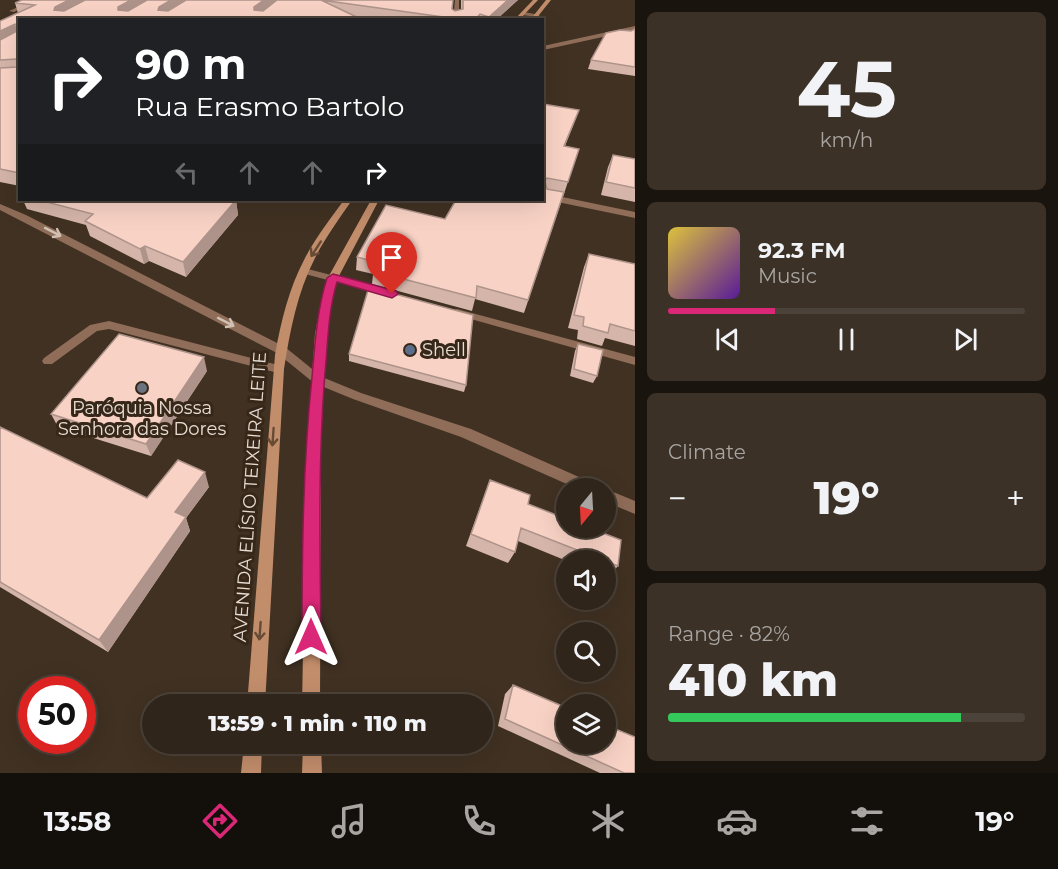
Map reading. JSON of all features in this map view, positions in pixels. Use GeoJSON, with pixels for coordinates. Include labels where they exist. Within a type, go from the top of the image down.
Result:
{"type":"FeatureCollection","features":[{"type":"Feature","properties":{"kind":"main road"},"geometry":{"type":"LineString","coordinates":[[519,18],[536,0]]}},
{"type":"Feature","properties":{"kind":"main road"},"geometry":{"type":"LineString","coordinates":[[535,17],[549,0]]}},
{"type":"Feature","properties":{"kind":"main road","name":"AVENIDA ELÍSIO TEIXEIRA LEITE"},"geometry":{"type":"LineString","coordinates":[[257,694],[281,350],[288,315],[304,271],[347,201]]}},
{"type":"Feature","properties":{"kind":"main road"},"geometry":{"type":"LineString","coordinates":[[311,694],[311,547],[322,320],[333,278],[374,201]]}},
{"type":"Feature","properties":{"kind":"main road"},"geometry":{"type":"LineString","coordinates":[[251,773],[252,754]]}},
{"type":"Feature","properties":{"kind":"main road"},"geometry":{"type":"LineString","coordinates":[[312,754],[312,773]]}},
{"type":"Feature","properties":{"kind":"street"},"geometry":{"type":"LineString","coordinates":[[12,11],[38,0]]}},
{"type":"Feature","properties":{"kind":"street"},"geometry":{"type":"LineString","coordinates":[[456,18],[457,0]]}},
{"type":"Feature","properties":{"kind":"street"},"geometry":{"type":"LineString","coordinates":[[524,14],[535,17]]}},
{"type":"Feature","properties":{"kind":"street"},"geometry":{"type":"LineString","coordinates":[[544,48],[635,28]]}},
{"type":"Feature","properties":{"kind":"street"},"geometry":{"type":"LineString","coordinates":[[544,196],[635,215]]}},
{"type":"Feature","properties":{"kind":"street"},"geometry":{"type":"LineString","coordinates":[[1,208],[281,350],[318,380],[357,396],[465,433],[567,478]]}},
{"type":"Feature","properties":{"kind":"street"},"geometry":{"type":"LineString","coordinates":[[304,271],[392,294]]}},
{"type":"Feature","properties":{"kind":"street"},"geometry":{"type":"LineString","coordinates":[[446,309],[635,361]]}},
{"type":"Feature","properties":{"kind":"street"},"geometry":{"type":"LineString","coordinates":[[48,361],[94,328],[109,325],[278,369]]}},
{"type":"Feature","properties":{"kind":"street"},"geometry":{"type":"LineString","coordinates":[[616,499],[635,508]]}},
{"type":"Feature","properties":{"kind":"building"},"geometry":{"type":"Polygon","coordinates":[[[22,0],[69,0],[55,7],[54,10],[64,11],[85,0],[131,0],[118,7],[118,10],[128,11],[147,0],[171,0],[158,10],[168,11],[186,0],[264,0],[254,7],[254,10],[263,11],[277,0],[321,0],[359,18],[18,18],[18,26],[15,24],[0,31],[0,21],[35,5],[15,3],[22,0]]]}},
{"type":"Feature","properties":{"kind":"building"},"geometry":{"type":"Polygon","coordinates":[[[321,0],[453,0],[452,9],[455,11],[463,9],[463,0],[508,0],[489,17],[480,14],[477,18],[451,18],[321,0]]]}},
{"type":"Feature","properties":{"kind":"building"},"geometry":{"type":"Polygon","coordinates":[[[18,26],[18,62],[16,59],[0,60],[0,40],[17,31],[18,26]]]}},
{"type":"Feature","properties":{"kind":"building"},"geometry":{"type":"Polygon","coordinates":[[[635,29],[635,67],[591,60],[606,33],[635,29]]]}},
{"type":"Feature","properties":{"kind":"building"},"geometry":{"type":"Polygon","coordinates":[[[18,62],[18,173],[0,169],[0,68],[17,67],[18,62]]]}},
{"type":"Feature","properties":{"kind":"building"},"geometry":{"type":"Polygon","coordinates":[[[544,104],[579,110],[564,146],[579,149],[568,182],[547,178],[545,181],[547,189],[564,192],[528,300],[477,286],[476,298],[373,271],[376,262],[357,257],[386,205],[445,219],[455,201],[544,201],[544,104]]]}},
{"type":"Feature","properties":{"kind":"building"},"geometry":{"type":"Polygon","coordinates":[[[613,155],[635,159],[635,188],[606,182],[613,155]]]}},
{"type":"Feature","properties":{"kind":"building"},"geometry":{"type":"Polygon","coordinates":[[[43,201],[235,201],[183,262],[145,246],[140,249],[85,221],[93,214],[43,201]]]}},
{"type":"Feature","properties":{"kind":"building"},"geometry":{"type":"Polygon","coordinates":[[[589,254],[635,264],[635,331],[610,324],[608,333],[583,326],[584,317],[574,315],[589,254]]]}},
{"type":"Feature","properties":{"kind":"building","name":"Shell"},"geometry":{"type":"Polygon","coordinates":[[[369,287],[473,315],[466,385],[349,354],[369,287]]]}},
{"type":"Feature","properties":{"kind":"building","name":"Paróquia Nossa Senhora das Dores"},"geometry":{"type":"Polygon","coordinates":[[[119,334],[204,357],[146,444],[51,414],[119,334]]]}},
{"type":"Feature","properties":{"kind":"building"},"geometry":{"type":"Polygon","coordinates":[[[578,344],[603,350],[597,376],[574,369],[578,344]]]}},
{"type":"Feature","properties":{"kind":"building"},"geometry":{"type":"Polygon","coordinates":[[[0,427],[147,498],[178,460],[205,472],[175,512],[186,517],[99,640],[0,582],[0,427]]]}},
{"type":"Feature","properties":{"kind":"building"},"geometry":{"type":"Polygon","coordinates":[[[490,480],[530,495],[528,504],[556,515],[556,538],[616,538],[621,540],[618,566],[616,565],[616,550],[577,550],[521,528],[515,552],[471,534],[490,480]]]}},
{"type":"Feature","properties":{"kind":"building"},"geometry":{"type":"Polygon","coordinates":[[[513,685],[556,703],[556,742],[505,719],[513,685]]]}},
{"type":"Feature","properties":{"kind":"building"},"geometry":{"type":"Polygon","coordinates":[[[616,729],[635,737],[635,773],[624,773],[582,754],[616,754],[616,729]]]}},
{"type":"Feature","properties":{"kind":"place","name":"Shell"},"geometry":{"type":"Point","coordinates":[410,350]}},
{"type":"Feature","properties":{"kind":"place","name":"Paróquia Nossa Senhora das Dores"},"geometry":{"type":"Point","coordinates":[142,388]}},
{"type":"Feature","properties":{"kind":"route"},"geometry":{"type":"LineString","coordinates":[[311,637],[311,547],[316,405],[325,302],[333,278],[392,294]]}}]}
